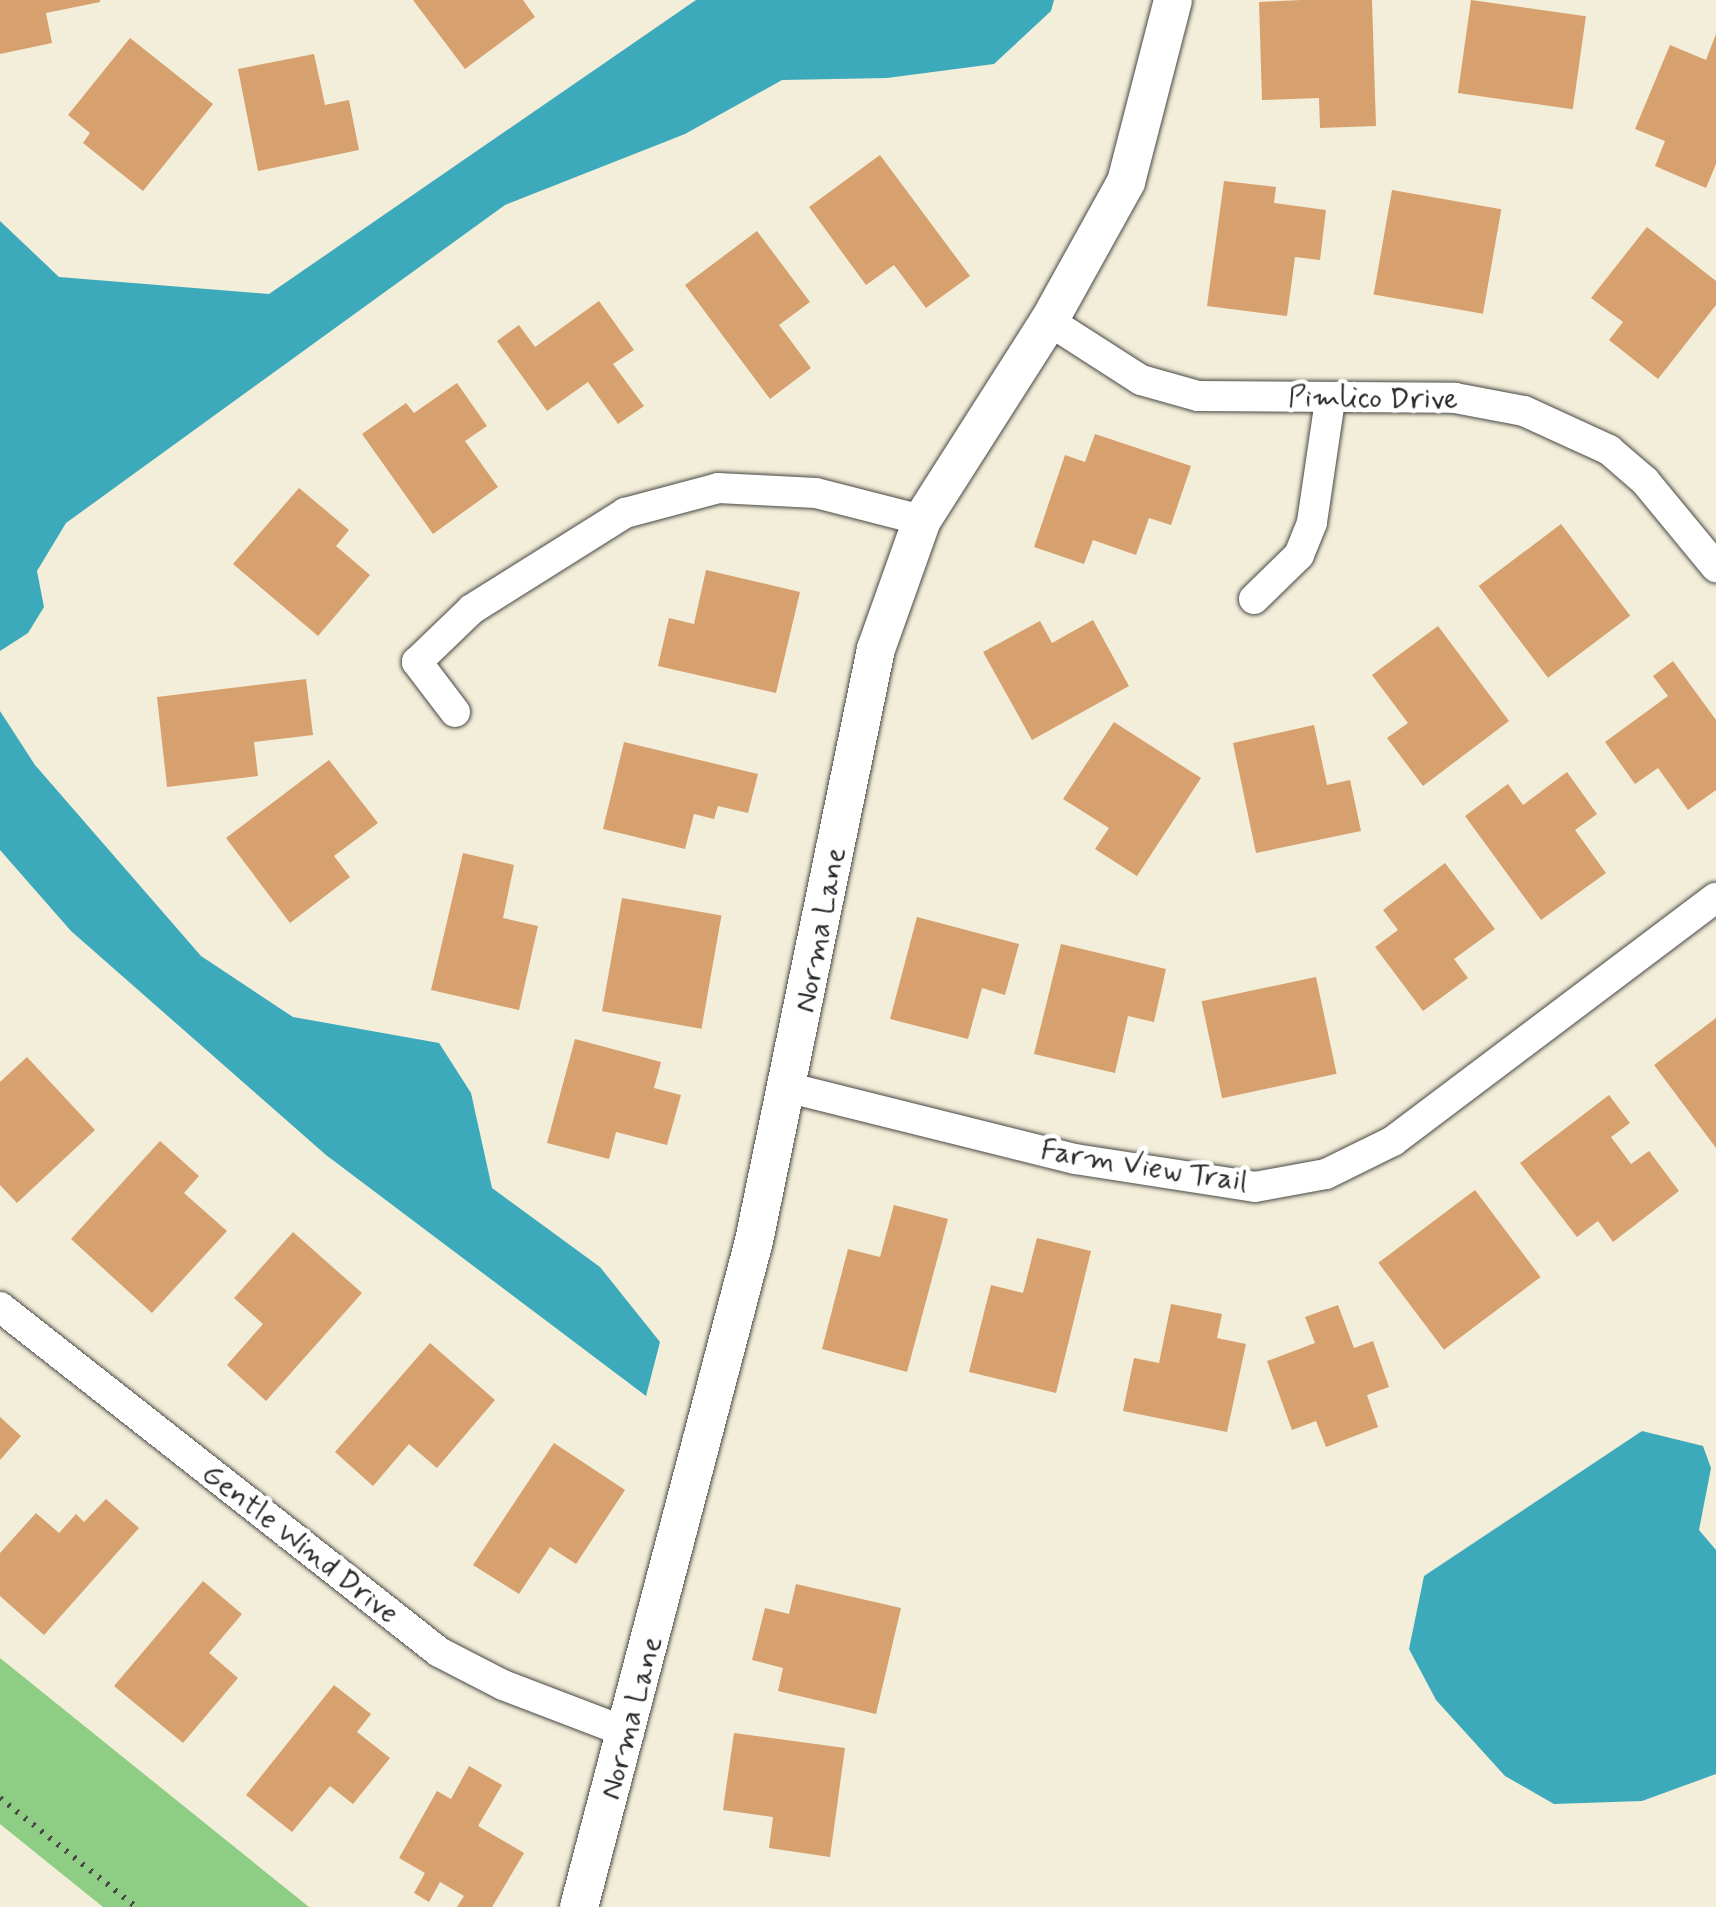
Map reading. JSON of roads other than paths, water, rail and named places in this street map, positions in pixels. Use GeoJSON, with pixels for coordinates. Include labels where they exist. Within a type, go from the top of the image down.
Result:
{"type":"FeatureCollection","features":[{"type":"Feature","properties":{"kind":"street","name":"Norma Lane"},"geometry":{"type":"LineString","coordinates":[[579,1907],[629,1733],[790,1088],[876,650],[922,520],[1049,321],[1126,182],[1174,0]]}},
{"type":"Feature","properties":{"kind":"street","name":"Pimlico Drive"},"geometry":{"type":"LineString","coordinates":[[1049,321],[1141,380],[1198,396],[1455,398],[1524,412],[1609,450],[1645,481],[1716,567]]}},
{"type":"Feature","properties":{"kind":"street"},"geometry":{"type":"LineString","coordinates":[[1254,599],[1299,554],[1312,522],[1330,400]]}},
{"type":"Feature","properties":{"kind":"street"},"geometry":{"type":"LineString","coordinates":[[455,712],[418,662],[472,609],[624,513],[718,488],[816,493],[922,520]]}},
{"type":"Feature","properties":{"kind":"street","name":"Farm View Trail"},"geometry":{"type":"LineString","coordinates":[[790,1088],[1075,1160],[1255,1186],[1326,1174],[1392,1140],[1716,898]]}},
{"type":"Feature","properties":{"kind":"street","name":"Gentle Wind Drive"},"geometry":{"type":"LineString","coordinates":[[0,1306],[439,1652],[503,1685],[629,1733]]}},
{"type":"Feature","properties":{"kind":"water"},"geometry":{"type":"Polygon","coordinates":[[[696,0],[1054,0],[1051,11],[994,64],[887,78],[782,80],[685,134],[505,205],[66,523],[37,571],[44,607],[28,633],[0,651],[0,221],[59,277],[269,294],[696,0]]]}},
{"type":"Feature","properties":{"kind":"water"},"geometry":{"type":"Polygon","coordinates":[[[0,711],[35,765],[201,956],[293,1017],[439,1043],[471,1093],[492,1188],[600,1267],[660,1342],[646,1396],[326,1155],[71,931],[0,850],[0,711]]]}},
{"type":"Feature","properties":{"kind":"water"},"geometry":{"type":"Polygon","coordinates":[[[1642,1431],[1703,1446],[1711,1468],[1699,1530],[1716,1550],[1716,1774],[1642,1801],[1554,1804],[1505,1776],[1436,1700],[1409,1649],[1424,1576],[1642,1431]]]}}]}
